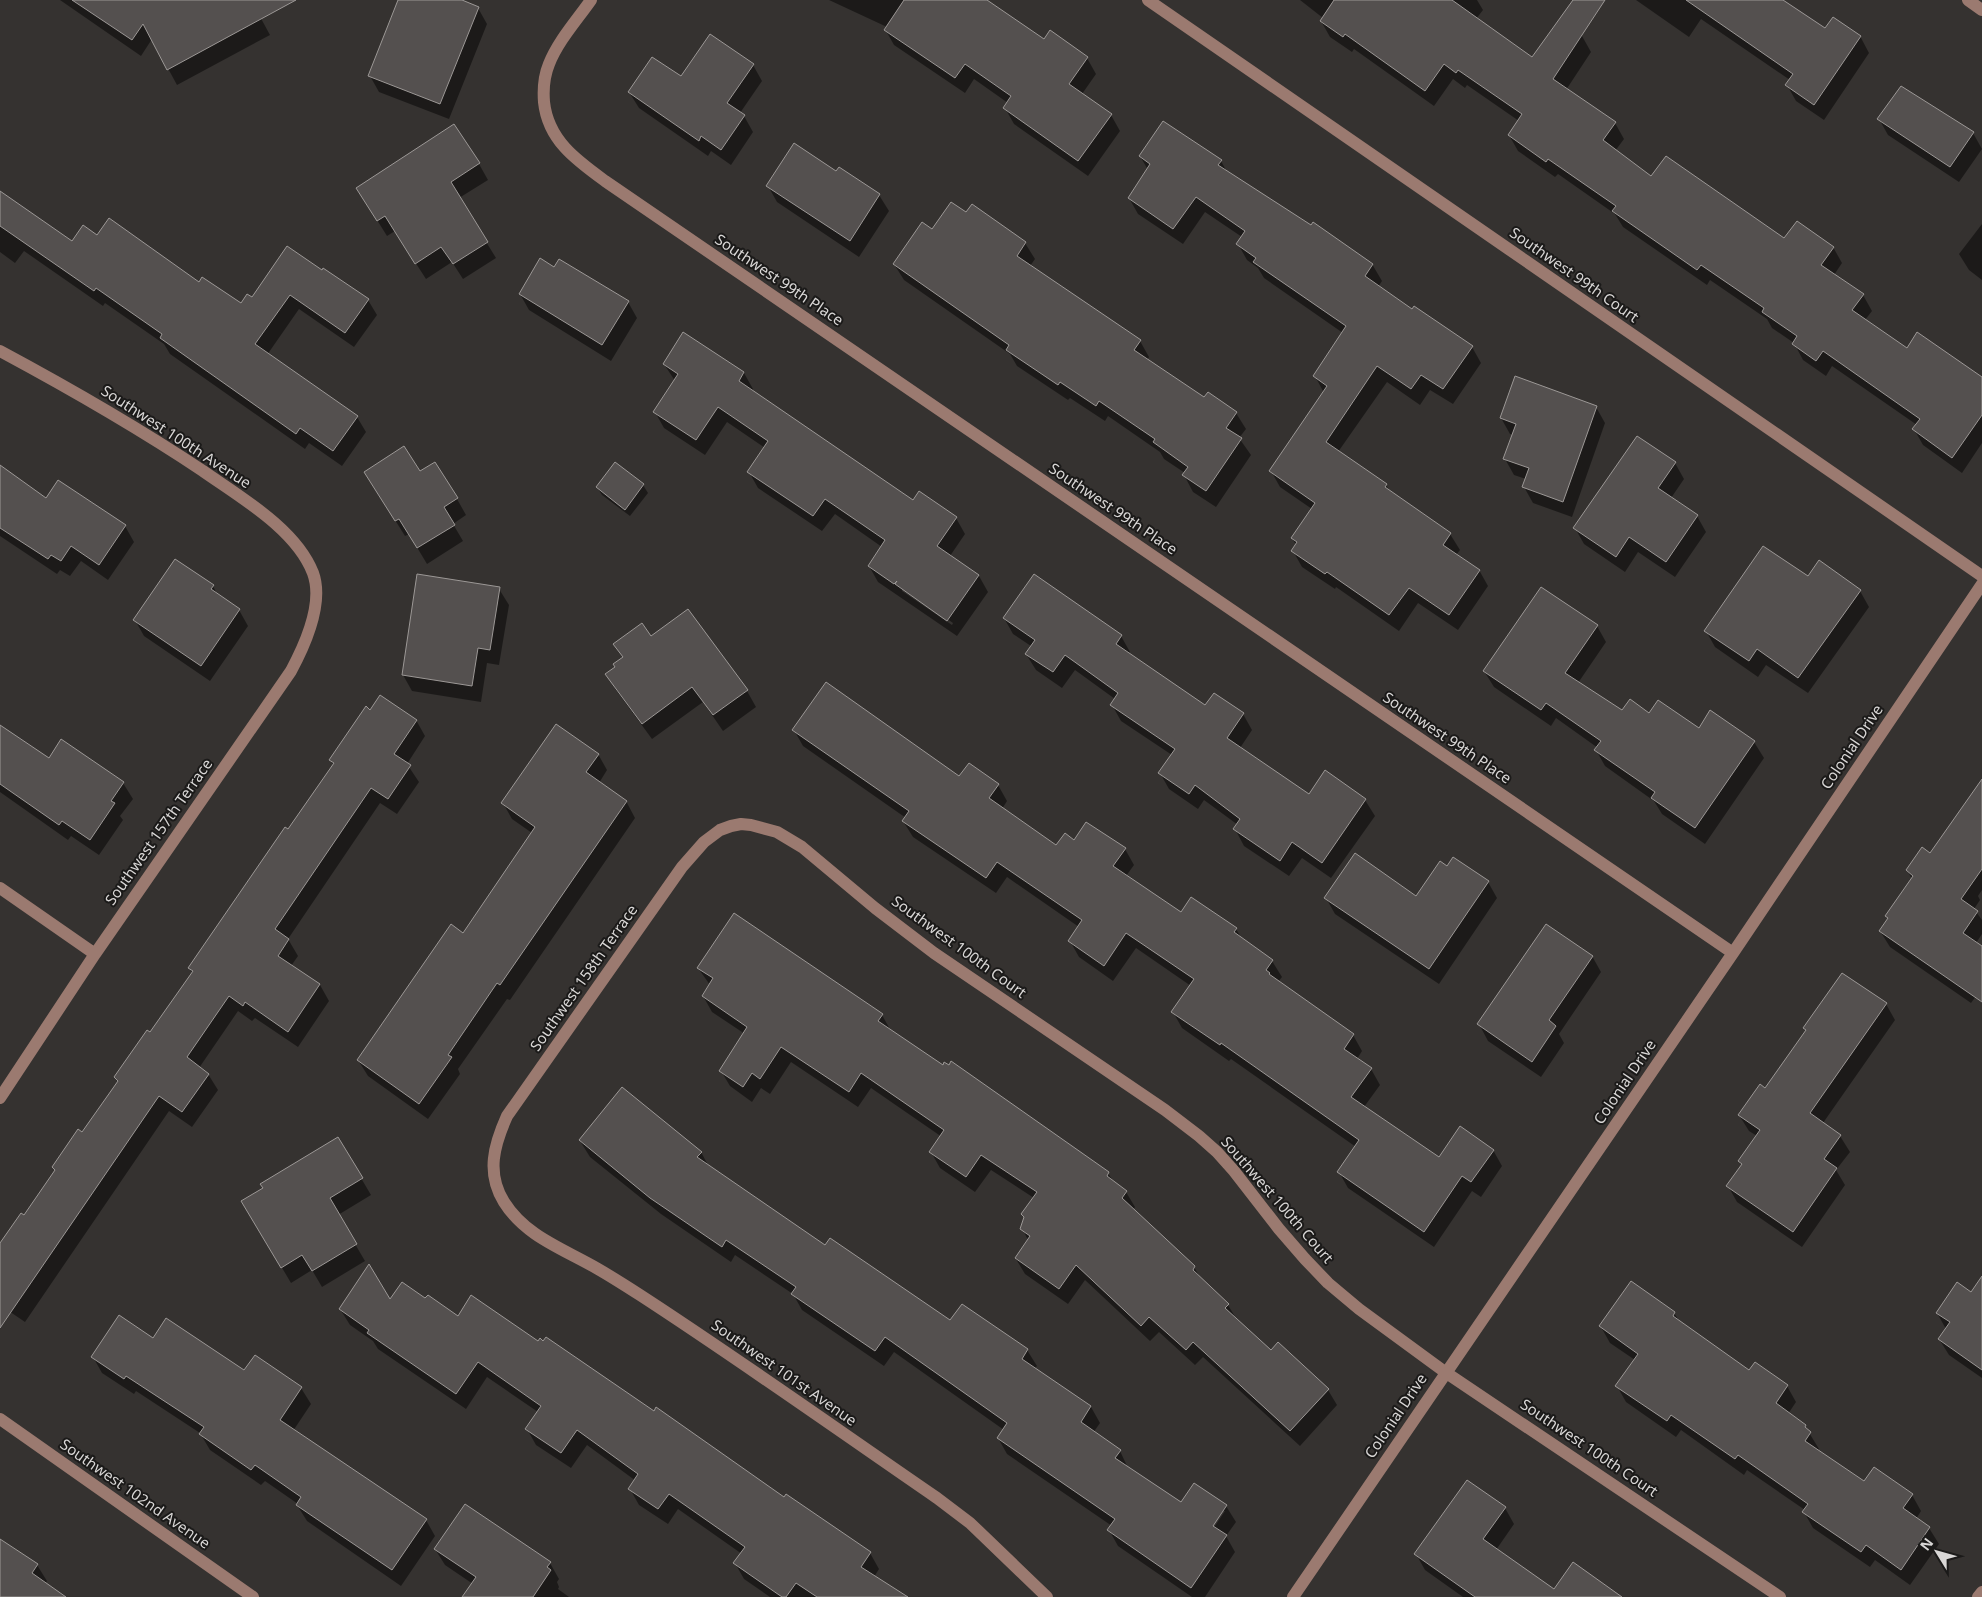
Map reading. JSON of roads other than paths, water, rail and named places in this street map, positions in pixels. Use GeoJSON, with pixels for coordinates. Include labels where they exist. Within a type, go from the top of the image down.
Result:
{"type":"FeatureCollection","features":[{"type":"Feature","properties":{"kind":"street","name":"Southwest 99th Place"},"geometry":{"type":"LineString","coordinates":[[591,0],[549,64],[544,81],[543,95],[547,119],[559,142],[584,166],[1733,953]]}},
{"type":"Feature","properties":{"kind":"street","name":"Southwest 99th Court"},"geometry":{"type":"LineString","coordinates":[[1148,0],[1982,576]]}},
{"type":"Feature","properties":{"kind":"street"},"geometry":{"type":"LineString","coordinates":[[1968,0],[1982,10]]}},
{"type":"Feature","properties":{"kind":"street","name":"Southwest 100th Avenue"},"geometry":{"type":"LineString","coordinates":[[0,350],[108,411],[228,488],[286,533],[302,552],[314,574]]}},
{"type":"Feature","properties":{"kind":"street","name":"Southwest 157th Terrace"},"geometry":{"type":"LineString","coordinates":[[0,1098],[95,954],[291,671],[305,645],[313,620],[316,596],[314,574]]}},
{"type":"Feature","properties":{"kind":"street","name":"Colonial Drive"},"geometry":{"type":"LineString","coordinates":[[1292,1597],[1733,953],[1982,584]]}},
{"type":"Feature","properties":{"kind":"street","name":"Southwest 158th Terrace"},"geometry":{"type":"LineString","coordinates":[[497,1188],[493,1174],[492,1159],[507,1116],[520,1096],[696,850],[720,830],[741,824],[752,825]]}},
{"type":"Feature","properties":{"kind":"street","name":"Southwest 100th Court"},"geometry":{"type":"LineString","coordinates":[[752,825],[777,832],[802,847],[875,908],[934,953],[1165,1110],[1199,1136],[1234,1171],[1279,1229],[1328,1283],[1359,1309],[1445,1372],[1780,1597]]}},
{"type":"Feature","properties":{"kind":"street"},"geometry":{"type":"LineString","coordinates":[[0,888],[95,954]]}},
{"type":"Feature","properties":{"kind":"street","name":"Southwest 101st Avenue"},"geometry":{"type":"LineString","coordinates":[[497,1188],[511,1213],[527,1229],[638,1294],[936,1498],[970,1523],[1047,1597]]}},
{"type":"Feature","properties":{"kind":"street","name":"Southwest 102nd Avenue"},"geometry":{"type":"LineString","coordinates":[[0,1419],[255,1597]]}},
{"type":"Feature","properties":{"kind":"street"},"geometry":{"type":"LineString","coordinates":[[1978,1597],[1982,1592]]}}]}
